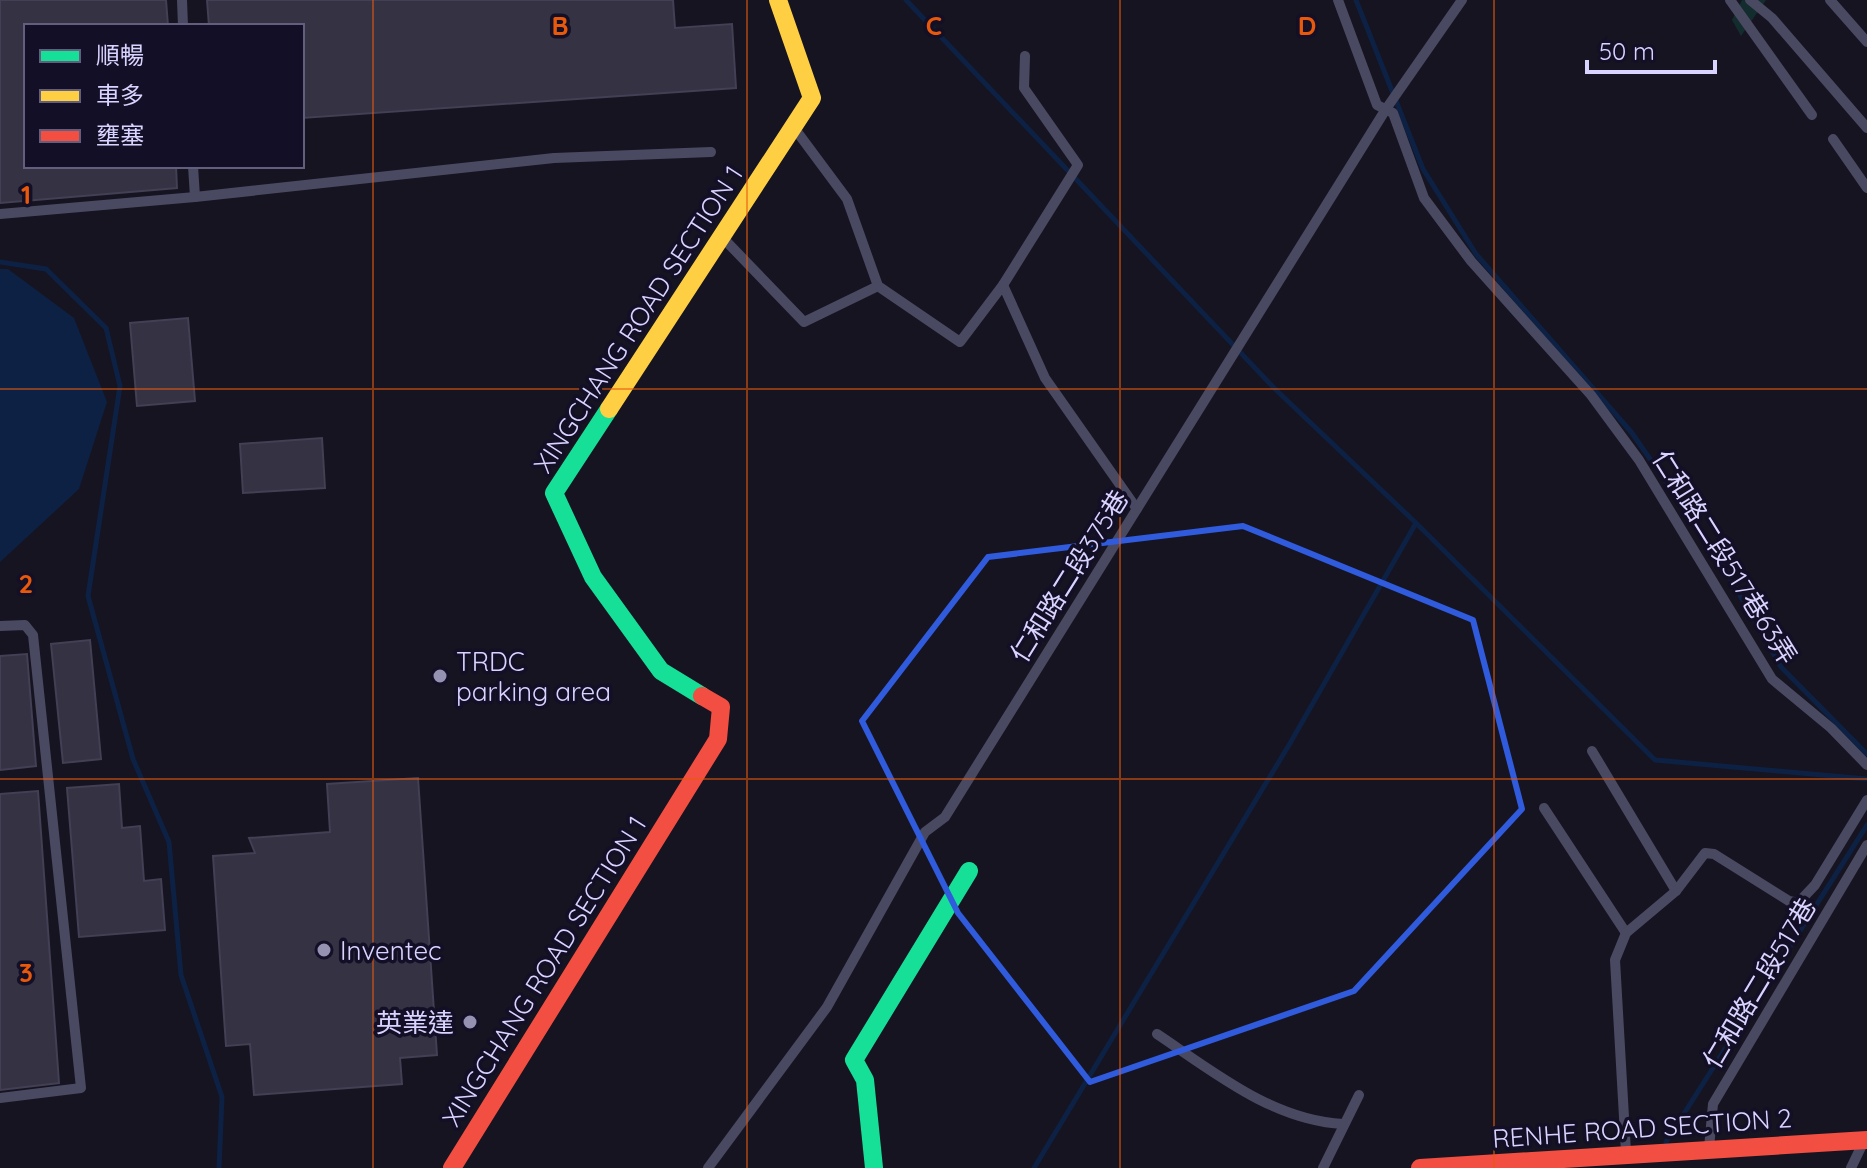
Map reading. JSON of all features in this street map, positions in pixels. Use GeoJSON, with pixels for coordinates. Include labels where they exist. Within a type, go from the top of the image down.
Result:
{"type":"FeatureCollection","features":[{"type":"Feature","properties":{"kind":"street","name":"XINGCHANG ROAD SECTION 1"},"geometry":{"type":"LineString","coordinates":[[452,1168],[718,739],[721,707],[661,671],[593,577],[554,493],[812,98],[808,78],[778,0]]}},
{"type":"Feature","properties":{"kind":"street"},"geometry":{"type":"LineString","coordinates":[[874,1168],[865,1080],[854,1060],[969,871]]}},
{"type":"Feature","properties":{"kind":"street","name":"RENHE ROAD SECTION 2"},"geometry":{"type":"LineString","coordinates":[[1420,1168],[1866,1140]]}},
{"type":"Feature","properties":{"kind":"lane"},"geometry":{"type":"LineString","coordinates":[[182,0],[183,24]]}},
{"type":"Feature","properties":{"kind":"lane","name":"仁和路二段517巷63弄"},"geometry":{"type":"LineString","coordinates":[[1338,0],[1377,105],[1388,106],[1393,113],[1424,198],[1471,261],[1591,395],[1639,460],[1772,679],[1831,728],[1867,765]]}},
{"type":"Feature","properties":{"kind":"lane","name":"仁和路二段375巷"},"geometry":{"type":"LineString","coordinates":[[708,1168],[827,1007],[925,832],[945,817],[1388,106],[1462,0]]}},
{"type":"Feature","properties":{"kind":"lane"},"geometry":{"type":"LineString","coordinates":[[1730,0],[1812,115]]}},
{"type":"Feature","properties":{"kind":"lane"},"geometry":{"type":"LineString","coordinates":[[1750,0],[1791,39],[1867,128]]}},
{"type":"Feature","properties":{"kind":"lane"},"geometry":{"type":"LineString","coordinates":[[1830,0],[1867,42]]}},
{"type":"Feature","properties":{"kind":"lane"},"geometry":{"type":"LineString","coordinates":[[795,128],[847,199],[878,286],[960,342],[1003,285],[1078,165],[1024,88],[1025,56]]}},
{"type":"Feature","properties":{"kind":"lane"},"geometry":{"type":"LineString","coordinates":[[1833,139],[1867,188]]}},
{"type":"Feature","properties":{"kind":"lane"},"geometry":{"type":"LineString","coordinates":[[0,214],[195,197],[554,158],[711,152]]}},
{"type":"Feature","properties":{"kind":"lane"},"geometry":{"type":"LineString","coordinates":[[193,168],[195,197]]}},
{"type":"Feature","properties":{"kind":"lane"},"geometry":{"type":"LineString","coordinates":[[723,237],[804,322],[878,286]]}},
{"type":"Feature","properties":{"kind":"lane"},"geometry":{"type":"LineString","coordinates":[[1003,285],[1045,378],[1137,509]]}},
{"type":"Feature","properties":{"kind":"lane"},"geometry":{"type":"LineString","coordinates":[[0,626],[25,625],[33,635],[81,1088],[0,1098]]}},
{"type":"Feature","properties":{"kind":"lane"},"geometry":{"type":"LineString","coordinates":[[1592,751],[1676,891]]}},
{"type":"Feature","properties":{"kind":"lane"},"geometry":{"type":"LineString","coordinates":[[1626,1155],[1615,960],[1626,933],[1676,891],[1705,853],[1714,854],[1789,901],[1798,903],[1815,885],[1867,800]]}},
{"type":"Feature","properties":{"kind":"lane"},"geometry":{"type":"LineString","coordinates":[[1544,808],[1626,933]]}},
{"type":"Feature","properties":{"kind":"lane","name":"仁和路二段517巷"},"geometry":{"type":"LineString","coordinates":[[1709,1150],[1713,1104],[1867,845]]}},
{"type":"Feature","properties":{"kind":"lane"},"geometry":{"type":"LineString","coordinates":[[1157,1034],[1239,1089],[1288,1115],[1343,1124]]}},
{"type":"Feature","properties":{"kind":"lane"},"geometry":{"type":"LineString","coordinates":[[1323,1168],[1359,1095]]}},
{"type":"Feature","properties":{"kind":"lane"},"geometry":{"type":"LineString","coordinates":[[1851,1168],[1866,1140]]}},
{"type":"Feature","properties":{"kind":"highlighted area"},"geometry":{"type":"Polygon","coordinates":[[[1243,526],[1473,620],[1522,809],[1354,991],[1090,1082],[958,913],[862,721],[988,557],[1243,526]]]}},
{"type":"Feature","properties":{"kind":"green space"},"geometry":{"type":"Polygon","coordinates":[[[1742,0],[1766,0],[1741,36],[1732,20],[1742,0]]]}},
{"type":"Feature","properties":{"kind":"water"},"geometry":{"type":"Polygon","coordinates":[[[0,269],[8,269],[74,318],[107,402],[79,489],[0,562],[0,269]]]}},
{"type":"Feature","properties":{"kind":"building"},"geometry":{"type":"Polygon","coordinates":[[[0,0],[166,0],[168,24],[24,24],[24,168],[176,168],[177,188],[0,203],[0,0]]]}},
{"type":"Feature","properties":{"kind":"building"},"geometry":{"type":"Polygon","coordinates":[[[207,0],[673,0],[675,28],[732,24],[736,88],[304,118],[304,24],[209,24],[207,0]]]}},
{"type":"Feature","properties":{"kind":"building"},"geometry":{"type":"Polygon","coordinates":[[[188,318],[195,401],[137,406],[130,323],[188,318]]]}},
{"type":"Feature","properties":{"kind":"building"},"geometry":{"type":"Polygon","coordinates":[[[322,438],[325,488],[243,493],[240,444],[322,438]]]}},
{"type":"Feature","properties":{"kind":"building"},"geometry":{"type":"Polygon","coordinates":[[[90,640],[101,759],[63,763],[51,644],[90,640]]]}},
{"type":"Feature","properties":{"kind":"building"},"geometry":{"type":"Polygon","coordinates":[[[27,654],[36,766],[0,770],[0,656],[27,654]]]}},
{"type":"Feature","properties":{"kind":"building","name":"Inventec"},"geometry":{"type":"Polygon","coordinates":[[[418,778],[437,1055],[400,1058],[402,1084],[254,1095],[250,1044],[226,1046],[213,856],[255,853],[249,838],[330,832],[327,784],[418,778]]]}},
{"type":"Feature","properties":{"kind":"building"},"geometry":{"type":"Polygon","coordinates":[[[119,784],[122,828],[140,826],[144,881],[161,879],[165,930],[79,937],[67,788],[119,784]]]}},
{"type":"Feature","properties":{"kind":"building"},"geometry":{"type":"Polygon","coordinates":[[[38,791],[59,1083],[0,1090],[0,794],[38,791]]]}},
{"type":"Feature","properties":{"kind":"waterway"},"geometry":{"type":"LineString","coordinates":[[906,0],[1274,388],[1416,523],[1655,760],[1867,779]]}},
{"type":"Feature","properties":{"kind":"waterway"},"geometry":{"type":"LineString","coordinates":[[1356,0],[1423,169],[1476,254],[1632,433],[1718,557],[1781,667],[1867,754]]}},
{"type":"Feature","properties":{"kind":"waterway"},"geometry":{"type":"LineString","coordinates":[[0,262],[46,269],[106,328],[120,386],[88,596],[133,759],[169,842],[181,975],[222,1097],[219,1168]]}},
{"type":"Feature","properties":{"kind":"waterway"},"geometry":{"type":"LineString","coordinates":[[1034,1168],[1289,745],[1416,523]]}},
{"type":"Feature","properties":{"kind":"waterway"},"geometry":{"type":"LineString","coordinates":[[1666,1142],[1867,825]]}},
{"type":"Feature","properties":{"kind":"traffic: fast"},"geometry":{"type":"LineString","coordinates":[[609,409],[554,493],[593,577],[661,671],[702,696]]}},
{"type":"Feature","properties":{"kind":"traffic: fast"},"geometry":{"type":"LineString","coordinates":[[874,1168],[865,1080],[854,1060],[969,871]]}},
{"type":"Feature","properties":{"kind":"traffic: slow"},"geometry":{"type":"LineString","coordinates":[[609,409],[812,98],[778,0]]}},
{"type":"Feature","properties":{"kind":"traffic: jam"},"geometry":{"type":"LineString","coordinates":[[452,1168],[718,739],[721,707],[702,696]]}},
{"type":"Feature","properties":{"kind":"traffic: jam"},"geometry":{"type":"LineString","coordinates":[[1420,1168],[1867,1140]]}},
{"type":"Feature","properties":{"kind":"place","name":"TRDC parking area"},"geometry":{"type":"Point","coordinates":[440,676]}},
{"type":"Feature","properties":{"kind":"place","name":"Inventec"},"geometry":{"type":"Point","coordinates":[324,950]}},
{"type":"Feature","properties":{"kind":"place","name":"英業達"},"geometry":{"type":"Point","coordinates":[470,1022]}}]}
